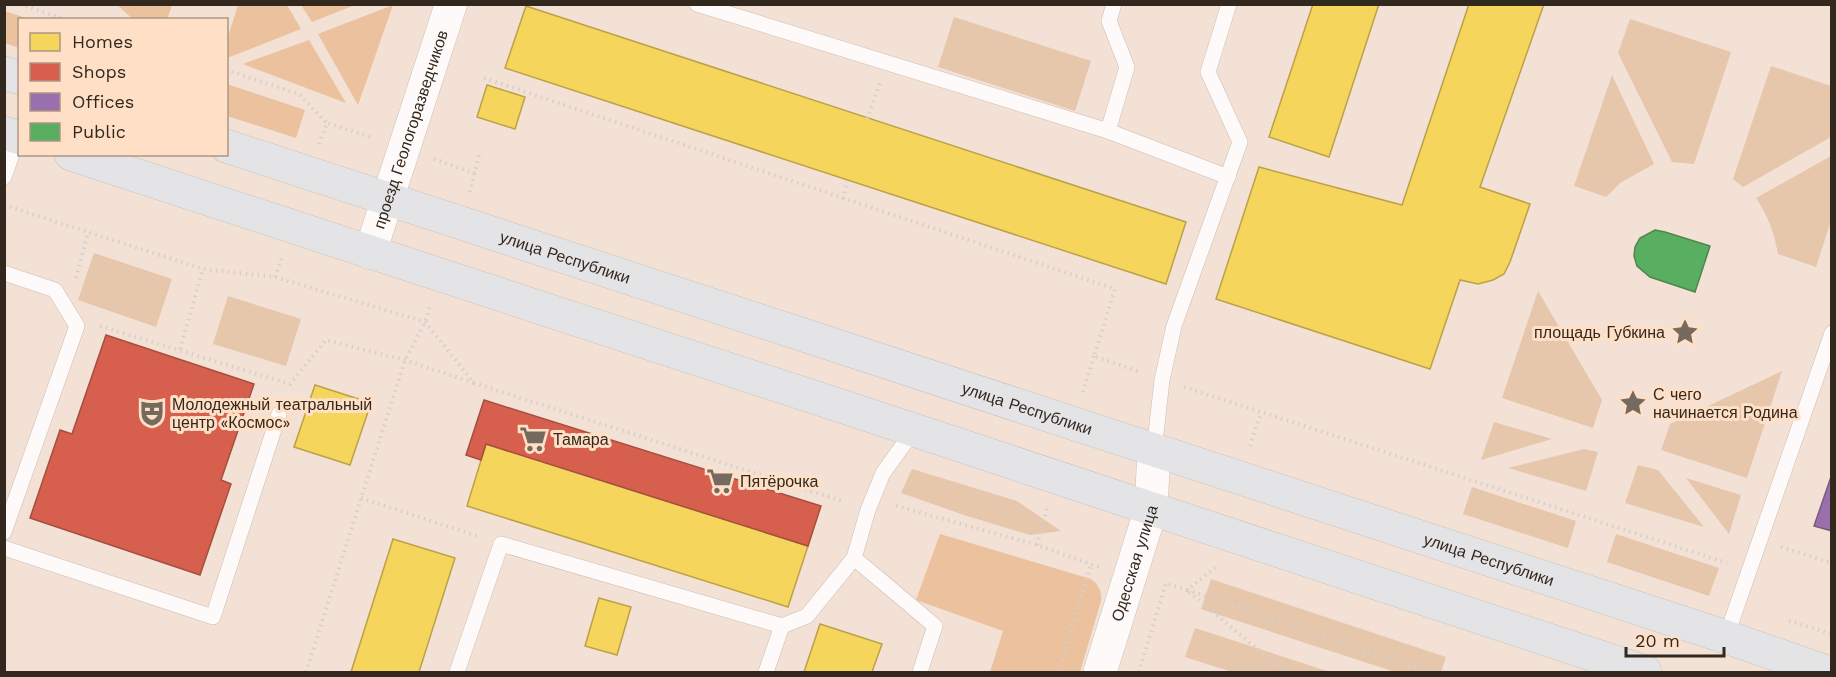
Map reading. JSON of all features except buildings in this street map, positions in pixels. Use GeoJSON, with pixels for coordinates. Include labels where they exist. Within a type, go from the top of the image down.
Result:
{"type":"FeatureCollection","features":[{"type":"Feature","properties":{"kind":"main road","name":"улица Республики"},"geometry":{"type":"LineString","coordinates":[[228,147],[1827,672]]}},
{"type":"Feature","properties":{"kind":"main road"},"geometry":{"type":"LineString","coordinates":[[77,156],[1645,672]]}},
{"type":"Feature","properties":{"kind":"street","name":"проезд Геологоразведчиков"},"geometry":{"type":"LineString","coordinates":[[370,253],[451,4]]}},
{"type":"Feature","properties":{"kind":"street","name":"Одесская улица"},"geometry":{"type":"LineString","coordinates":[[1100,672],[1151,510],[1154,451]]}},
{"type":"Feature","properties":{"kind":"lane"},"geometry":{"type":"LineString","coordinates":[[697,4],[1108,131],[1228,177]]}},
{"type":"Feature","properties":{"kind":"lane"},"geometry":{"type":"LineString","coordinates":[[1108,131],[1127,67],[1109,21],[1114,4]]}},
{"type":"Feature","properties":{"kind":"lane"},"geometry":{"type":"LineString","coordinates":[[1154,451],[1162,380],[1174,326],[1240,142],[1208,72],[1229,4]]}},
{"type":"Feature","properties":{"kind":"lane"},"geometry":{"type":"LineString","coordinates":[[4,177],[14,136]]}},
{"type":"Feature","properties":{"kind":"lane"},"geometry":{"type":"LineString","coordinates":[[4,273],[55,290],[77,326],[11,495],[4,532]]}},
{"type":"Feature","properties":{"kind":"lane"},"geometry":{"type":"LineString","coordinates":[[1726,637],[1832,333]]}},
{"type":"Feature","properties":{"kind":"lane"},"geometry":{"type":"LineString","coordinates":[[4,548],[213,617],[279,414]]}},
{"type":"Feature","properties":{"kind":"lane"},"geometry":{"type":"LineString","coordinates":[[457,672],[501,543],[782,627],[807,616],[854,558],[868,510],[884,473],[914,430]]}},
{"type":"Feature","properties":{"kind":"lane"},"geometry":{"type":"LineString","coordinates":[[854,558],[935,626],[920,672]]}},
{"type":"Feature","properties":{"kind":"lane"},"geometry":{"type":"LineString","coordinates":[[766,672],[782,627]]}},
{"type":"Feature","properties":{"kind":"path"},"geometry":{"type":"LineString","coordinates":[[20,4],[61,18]]}},
{"type":"Feature","properties":{"kind":"path"},"geometry":{"type":"LineString","coordinates":[[867,119],[887,63]]}},
{"type":"Feature","properties":{"kind":"path"},"geometry":{"type":"LineString","coordinates":[[228,71],[299,94],[327,123]]}},
{"type":"Feature","properties":{"kind":"path"},"geometry":{"type":"LineString","coordinates":[[484,78],[843,199],[847,181]]}},
{"type":"Feature","properties":{"kind":"path"},"geometry":{"type":"LineString","coordinates":[[4,205],[203,269],[275,277],[425,322],[474,383]]}},
{"type":"Feature","properties":{"kind":"path"},"geometry":{"type":"LineString","coordinates":[[74,284],[88,233]]}},
{"type":"Feature","properties":{"kind":"path"},"geometry":{"type":"LineString","coordinates":[[180,349],[203,269]]}},
{"type":"Feature","properties":{"kind":"path"},"geometry":{"type":"LineString","coordinates":[[306,672],[405,360],[425,322]]}},
{"type":"Feature","properties":{"kind":"path"},"geometry":{"type":"LineString","coordinates":[[93,324],[290,384],[326,340],[405,360],[868,510],[897,506],[1037,544],[1091,565],[1059,672]]}},
{"type":"Feature","properties":{"kind":"path"},"geometry":{"type":"LineString","coordinates":[[1464,479],[1731,565],[1743,591],[1758,611],[1832,634]]}},
{"type":"Feature","properties":{"kind":"path"},"geometry":{"type":"LineString","coordinates":[[361,498],[501,543]]}},
{"type":"Feature","properties":{"kind":"path"},"geometry":{"type":"LineString","coordinates":[[1186,590],[1216,567],[1226,534]]}},
{"type":"Feature","properties":{"kind":"path"},"geometry":{"type":"LineString","coordinates":[[1759,540],[1832,563]]}},
{"type":"Feature","properties":{"kind":"path"},"geometry":{"type":"LineString","coordinates":[[1138,672],[1166,583],[1427,672]]}},
{"type":"Feature","properties":{"kind":"path"},"geometry":{"type":"LineString","coordinates":[[1186,590],[1285,672]]}},
{"type":"Feature","properties":{"kind":"shaded area"},"geometry":{"type":"Polygon","coordinates":[[[117,5],[172,5],[168,18],[132,18],[117,5]]]}},
{"type":"Feature","properties":{"kind":"shaded area"},"geometry":{"type":"Polygon","coordinates":[[[238,5],[287,5],[301,29],[228,58],[228,37],[238,5]]]}},
{"type":"Feature","properties":{"kind":"shaded area"},"geometry":{"type":"Polygon","coordinates":[[[301,5],[355,5],[312,22],[301,5]]]}},
{"type":"Feature","properties":{"kind":"shaded area"},"geometry":{"type":"Polygon","coordinates":[[[393,5],[358,105],[318,34],[393,5]]]}},
{"type":"Feature","properties":{"kind":"shaded area"},"geometry":{"type":"Polygon","coordinates":[[[5,11],[26,18],[18,18],[18,48],[5,43],[5,11]]]}},
{"type":"Feature","properties":{"kind":"shaded area"},"geometry":{"type":"Polygon","coordinates":[[[954,17],[1091,61],[1075,111],[938,67],[954,17]]]}},
{"type":"Feature","properties":{"kind":"shaded area"},"geometry":{"type":"Polygon","coordinates":[[[1630,19],[1731,52],[1694,164],[1672,162],[1618,53],[1630,19]]]}},
{"type":"Feature","properties":{"kind":"shaded area"},"geometry":{"type":"Polygon","coordinates":[[[309,40],[346,103],[243,64],[309,40]]]}},
{"type":"Feature","properties":{"kind":"shaded area"},"geometry":{"type":"Polygon","coordinates":[[[1771,66],[1831,86],[1831,137],[1743,187],[1733,179],[1771,66]]]}},
{"type":"Feature","properties":{"kind":"shaded area"},"geometry":{"type":"Polygon","coordinates":[[[1612,75],[1654,164],[1620,183],[1606,197],[1574,186],[1612,75]]]}},
{"type":"Feature","properties":{"kind":"shaded area"},"geometry":{"type":"Polygon","coordinates":[[[228,84],[305,110],[296,138],[228,116],[228,84]]]}},
{"type":"Feature","properties":{"kind":"shaded area"},"geometry":{"type":"Polygon","coordinates":[[[1831,156],[1831,221],[1816,267],[1778,254],[1770,225],[1756,198],[1831,156]]]}},
{"type":"Feature","properties":{"kind":"shaded area"},"geometry":{"type":"Polygon","coordinates":[[[94,253],[172,279],[156,327],[78,300],[94,253]]]}},
{"type":"Feature","properties":{"kind":"shaded area"},"geometry":{"type":"Polygon","coordinates":[[[1538,291],[1602,400],[1593,428],[1502,398],[1538,291]]]}},
{"type":"Feature","properties":{"kind":"shaded area"},"geometry":{"type":"Polygon","coordinates":[[[228,296],[301,319],[286,366],[213,344],[228,296]]]}},
{"type":"Feature","properties":{"kind":"shaded area"},"geometry":{"type":"Polygon","coordinates":[[[1782,371],[1747,478],[1661,450],[1670,424],[1782,371]]]}},
{"type":"Feature","properties":{"kind":"shaded area"},"geometry":{"type":"Polygon","coordinates":[[[1494,422],[1552,439],[1481,460],[1494,422]]]}},
{"type":"Feature","properties":{"kind":"shaded area"},"geometry":{"type":"Polygon","coordinates":[[[1584,449],[1598,452],[1586,491],[1508,468],[1584,449]]]}},
{"type":"Feature","properties":{"kind":"shaded area"},"geometry":{"type":"Polygon","coordinates":[[[1638,465],[1658,470],[1704,527],[1625,503],[1638,465]]]}},
{"type":"Feature","properties":{"kind":"shaded area"},"geometry":{"type":"Polygon","coordinates":[[[912,469],[1017,501],[1061,531],[1030,535],[901,493],[912,469]]]}},
{"type":"Feature","properties":{"kind":"shaded area"},"geometry":{"type":"Polygon","coordinates":[[[1686,478],[1741,495],[1729,534],[1686,478]]]}},
{"type":"Feature","properties":{"kind":"shaded area"},"geometry":{"type":"Polygon","coordinates":[[[1472,487],[1576,521],[1568,548],[1463,514],[1472,487]]]}},
{"type":"Feature","properties":{"kind":"shaded area"},"geometry":{"type":"Polygon","coordinates":[[[940,534],[1094,581],[1099,589],[1101,601],[1080,672],[990,672],[1003,631],[916,600],[940,534]]]}},
{"type":"Feature","properties":{"kind":"shaded area"},"geometry":{"type":"Polygon","coordinates":[[[1616,534],[1719,568],[1709,596],[1607,562],[1616,534]]]}},
{"type":"Feature","properties":{"kind":"shaded area"},"geometry":{"type":"Polygon","coordinates":[[[1211,579],[1446,657],[1441,672],[1395,672],[1201,609],[1211,579]]]}},
{"type":"Feature","properties":{"kind":"shaded area"},"geometry":{"type":"Polygon","coordinates":[[[1195,628],[1330,672],[1232,672],[1185,657],[1195,628]]]}},
{"type":"Feature","properties":{"kind":"place","name":"площадь Губкина"},"geometry":{"type":"Point","coordinates":[1685,332]}},
{"type":"Feature","properties":{"kind":"place","name":"С чего начинается Родина"},"geometry":{"type":"Point","coordinates":[1633,403]}},
{"type":"Feature","properties":{"kind":"place","name":"Молодежный театральный центр «Космос»"},"geometry":{"type":"Point","coordinates":[152,413]}},
{"type":"Feature","properties":{"kind":"place","name":"Тамара"},"geometry":{"type":"Point","coordinates":[533,439]}},
{"type":"Feature","properties":{"kind":"place","name":"Пятёрочка"},"geometry":{"type":"Point","coordinates":[720,481]}}]}
